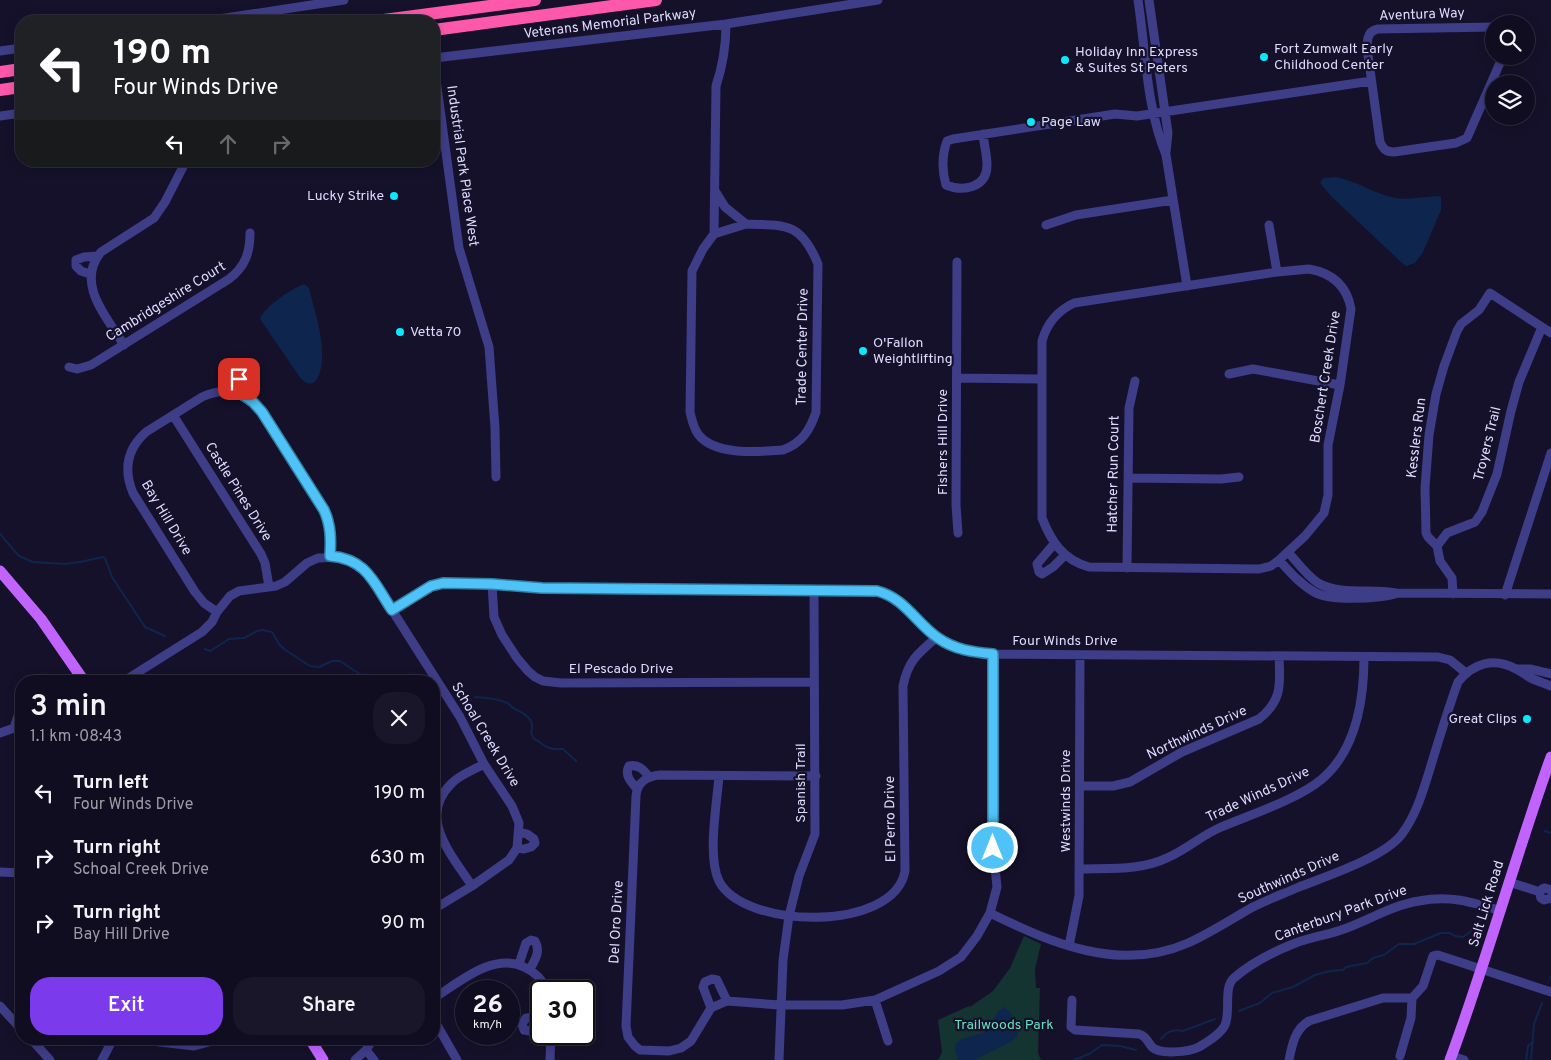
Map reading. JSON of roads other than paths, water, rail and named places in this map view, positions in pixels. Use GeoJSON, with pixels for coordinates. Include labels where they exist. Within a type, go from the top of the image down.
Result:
{"type":"FeatureCollection","features":[{"type":"Feature","properties":{"kind":"highway"},"geometry":{"type":"LineString","coordinates":[[421,15],[535,0]]}},
{"type":"Feature","properties":{"kind":"highway"},"geometry":{"type":"LineString","coordinates":[[440,29],[656,0]]}},
{"type":"Feature","properties":{"kind":"highway"},"geometry":{"type":"LineString","coordinates":[[0,72],[15,70]]}},
{"type":"Feature","properties":{"kind":"highway"},"geometry":{"type":"LineString","coordinates":[[0,90],[15,88]]}},
{"type":"Feature","properties":{"kind":"main road"},"geometry":{"type":"LineString","coordinates":[[0,571],[41,619],[80,675]]}},
{"type":"Feature","properties":{"kind":"main road","name":"Salt Lick Road"},"geometry":{"type":"LineString","coordinates":[[1451,1058],[1550,764]]}},
{"type":"Feature","properties":{"kind":"main road"},"geometry":{"type":"LineString","coordinates":[[314,1045],[323,1060]]}},
{"type":"Feature","properties":{"kind":"street"},"geometry":{"type":"LineString","coordinates":[[245,15],[344,0]]}},
{"type":"Feature","properties":{"kind":"street","name":"Veterans Memorial Parkway"},"geometry":{"type":"LineString","coordinates":[[440,57],[726,24],[878,0]]}},
{"type":"Feature","properties":{"kind":"street"},"geometry":{"type":"LineString","coordinates":[[1138,0],[1153,114],[1158,135],[1166,155],[1187,286]]}},
{"type":"Feature","properties":{"kind":"street"},"geometry":{"type":"LineString","coordinates":[[1149,0],[1168,133],[1166,155]]}},
{"type":"Feature","properties":{"kind":"street"},"geometry":{"type":"LineString","coordinates":[[714,234],[716,86],[726,44],[726,24]]}},
{"type":"Feature","properties":{"kind":"street","name":"Aventura Way"},"geometry":{"type":"LineString","coordinates":[[1485,27],[1374,30],[1368,38],[1367,46],[1380,142],[1387,152],[1456,143],[1467,138],[1499,65]]}},
{"type":"Feature","properties":{"kind":"street"},"geometry":{"type":"LineString","coordinates":[[0,51],[15,49]]}},
{"type":"Feature","properties":{"kind":"street"},"geometry":{"type":"LineString","coordinates":[[983,134],[987,165],[986,174],[980,182],[971,188],[952,188],[946,185],[943,176],[944,151],[947,141],[983,134],[1115,114],[1138,116],[1371,81]]}},
{"type":"Feature","properties":{"kind":"street"},"geometry":{"type":"LineString","coordinates":[[1163,98],[1174,106],[1183,109]]}},
{"type":"Feature","properties":{"kind":"street","name":"Industrial Park Place West"},"geometry":{"type":"LineString","coordinates":[[440,109],[459,248],[489,347],[496,428],[496,477]]}},
{"type":"Feature","properties":{"kind":"street"},"geometry":{"type":"LineString","coordinates":[[0,116],[15,114]]}},
{"type":"Feature","properties":{"kind":"street"},"geometry":{"type":"LineString","coordinates":[[124,345],[96,299],[91,286],[90,274],[98,256],[107,248],[154,218],[165,202],[183,167]]}},
{"type":"Feature","properties":{"kind":"street"},"geometry":{"type":"LineString","coordinates":[[715,191],[725,207],[746,224]]}},
{"type":"Feature","properties":{"kind":"street"},"geometry":{"type":"LineString","coordinates":[[1046,225],[1076,215],[1173,200]]}},
{"type":"Feature","properties":{"kind":"street","name":"Trade Center Drive"},"geometry":{"type":"LineString","coordinates":[[746,224],[786,226],[794,230],[811,247],[818,264],[816,412],[806,434],[790,447],[783,450],[724,449],[715,446],[704,439],[693,425],[690,412],[692,271],[703,249],[714,234],[746,224]]}},
{"type":"Feature","properties":{"kind":"street"},"geometry":{"type":"LineString","coordinates":[[1270,224],[1277,272]]}},
{"type":"Feature","properties":{"kind":"street","name":"Cambridgeshire Court"},"geometry":{"type":"LineString","coordinates":[[69,367],[77,369],[91,365],[237,273],[247,259],[250,233]]}},
{"type":"Feature","properties":{"kind":"street"},"geometry":{"type":"LineString","coordinates":[[90,274],[81,271],[76,266],[76,260],[84,257],[98,256]]}},
{"type":"Feature","properties":{"kind":"street","name":"Fishers Hill Drive"},"geometry":{"type":"LineString","coordinates":[[957,262],[956,505],[958,533]]}},
{"type":"Feature","properties":{"kind":"street","name":"Boschert Creek Drive"},"geometry":{"type":"LineString","coordinates":[[1309,269],[1323,272],[1334,278],[1346,290],[1352,309],[1328,444],[1327,506],[1320,520],[1271,566],[1247,570],[1127,568],[1089,567],[1072,561],[1054,544],[1042,518],[1042,340],[1045,331],[1059,311],[1074,303],[1187,286],[1309,269]]}},
{"type":"Feature","properties":{"kind":"street","name":"Kesslers Run"},"geometry":{"type":"LineString","coordinates":[[1453,594],[1452,578],[1440,561],[1436,546],[1428,537],[1425,506],[1431,418],[1444,366],[1461,324],[1480,310],[1490,293],[1542,327]]}},
{"type":"Feature","properties":{"kind":"street"},"geometry":{"type":"LineString","coordinates":[[1542,327],[1551,333]]}},
{"type":"Feature","properties":{"kind":"street","name":"Troyers Trail"},"geometry":{"type":"LineString","coordinates":[[1436,546],[1447,533],[1475,522],[1482,512],[1497,474],[1510,411],[1519,382],[1542,327]]}},
{"type":"Feature","properties":{"kind":"street"},"geometry":{"type":"LineString","coordinates":[[1229,374],[1253,369],[1340,385]]}},
{"type":"Feature","properties":{"kind":"street","name":"Bay Hill Drive"},"geometry":{"type":"LineString","coordinates":[[226,391],[230,380],[235,378],[239,379],[242,385],[243,395]]}},
{"type":"Feature","properties":{"kind":"street"},"geometry":{"type":"LineString","coordinates":[[957,378],[1042,379]]}},
{"type":"Feature","properties":{"kind":"street","name":"Hatcher Run Court"},"geometry":{"type":"LineString","coordinates":[[1127,568],[1129,408],[1135,381]]}},
{"type":"Feature","properties":{"kind":"street","name":"Bay Hill Drive"},"geometry":{"type":"LineString","coordinates":[[217,612],[204,603],[196,592],[133,493],[129,484],[127,464],[134,445],[146,432],[207,395],[226,391],[243,395],[262,412],[328,518],[330,556]]}},
{"type":"Feature","properties":{"kind":"street","name":"Castle Pines Drive"},"geometry":{"type":"LineString","coordinates":[[173,415],[261,554],[265,563],[269,587]]}},
{"type":"Feature","properties":{"kind":"street"},"geometry":{"type":"LineString","coordinates":[[1505,595],[1551,453]]}},
{"type":"Feature","properties":{"kind":"street"},"geometry":{"type":"LineString","coordinates":[[1128,478],[1221,479],[1239,477]]}},
{"type":"Feature","properties":{"kind":"street"},"geometry":{"type":"LineString","coordinates":[[1054,544],[1037,564],[1039,572],[1042,574],[1048,572],[1065,555]]}},
{"type":"Feature","properties":{"kind":"street"},"geometry":{"type":"LineString","coordinates":[[1288,552],[1312,578],[1327,587],[1340,590],[1383,590],[1396,593],[1551,594]]}},
{"type":"Feature","properties":{"kind":"street"},"geometry":{"type":"LineString","coordinates":[[134,675],[202,632],[212,622],[217,612],[230,596],[239,591],[269,587],[285,582],[307,563],[318,558],[330,556]]}},
{"type":"Feature","properties":{"kind":"street","name":"Schoal Creek Drive"},"geometry":{"type":"LineString","coordinates":[[330,556],[345,559],[363,567],[392,610],[430,675]]}},
{"type":"Feature","properties":{"kind":"street"},"geometry":{"type":"LineString","coordinates":[[1279,560],[1298,580],[1321,595],[1383,597],[1396,593]]}},
{"type":"Feature","properties":{"kind":"street","name":"Four Winds Drive"},"geometry":{"type":"LineString","coordinates":[[392,610],[431,586],[443,583],[542,588],[877,591],[886,593],[902,603],[937,637],[966,651],[993,654],[1438,657],[1450,660],[1466,673]]}},
{"type":"Feature","properties":{"kind":"street","name":"El Pescado Drive"},"geometry":{"type":"LineString","coordinates":[[492,584],[494,617],[502,635],[528,671],[544,681],[561,683],[814,682]]}},
{"type":"Feature","properties":{"kind":"street","name":"Spanish Trail"},"geometry":{"type":"LineString","coordinates":[[779,1060],[783,960],[789,916],[799,876],[815,834],[814,591]]}},
{"type":"Feature","properties":{"kind":"street","name":"El Perro Drive"},"geometry":{"type":"LineString","coordinates":[[719,776],[714,845],[716,871],[720,882],[726,890],[756,908],[789,916],[833,917],[860,911],[881,903],[899,887],[905,870],[903,686],[905,674],[914,657],[937,637]]}},
{"type":"Feature","properties":{"kind":"street"},"geometry":{"type":"LineString","coordinates":[[780,1005],[842,1005],[875,1000],[939,971],[961,957],[977,936],[990,913],[997,887],[993,848],[993,654]]}},
{"type":"Feature","properties":{"kind":"street","name":"Westwinds Drive"},"geometry":{"type":"LineString","coordinates":[[1069,946],[1079,896],[1080,654]]}},
{"type":"Feature","properties":{"kind":"street","name":"Northwinds Drive"},"geometry":{"type":"LineString","coordinates":[[1080,786],[1113,786],[1130,782],[1182,752],[1259,719],[1274,704],[1278,692],[1279,656]]}},
{"type":"Feature","properties":{"kind":"street","name":"Trade Winds Drive"},"geometry":{"type":"LineString","coordinates":[[1080,869],[1127,868],[1158,862],[1171,857],[1211,832],[1276,804],[1321,780],[1334,767],[1348,745],[1359,712],[1364,681],[1364,657]]}},
{"type":"Feature","properties":{"kind":"street"},"geometry":{"type":"LineString","coordinates":[[1466,673],[1476,666],[1492,662],[1517,669],[1527,677],[1551,686]]}},
{"type":"Feature","properties":{"kind":"street"},"geometry":{"type":"LineString","coordinates":[[1517,669],[1531,668],[1551,674]]}},
{"type":"Feature","properties":{"kind":"street","name":"Southwinds Drive"},"geometry":{"type":"LineString","coordinates":[[990,913],[1033,934],[1096,953],[1137,954],[1168,950],[1221,926],[1252,907],[1375,855],[1401,836],[1416,812],[1453,695],[1458,682],[1466,673]]}},
{"type":"Feature","properties":{"kind":"street","name":"Schoal Creek Drive"},"geometry":{"type":"LineString","coordinates":[[440,691],[460,717],[484,764],[512,806],[519,823],[518,848],[509,860],[440,905]]}},
{"type":"Feature","properties":{"kind":"street"},"geometry":{"type":"LineString","coordinates":[[0,733],[15,729]]}},
{"type":"Feature","properties":{"kind":"street"},"geometry":{"type":"LineString","coordinates":[[440,795],[452,782],[484,764]]}},
{"type":"Feature","properties":{"kind":"street","name":"Del Oro Drive"},"geometry":{"type":"LineString","coordinates":[[649,777],[641,767],[629,766],[627,772],[629,778],[637,789],[626,1026],[628,1037],[640,1050],[669,1051],[681,1048],[690,1041],[719,1004],[780,1005]]}},
{"type":"Feature","properties":{"kind":"street"},"geometry":{"type":"LineString","coordinates":[[637,789],[642,781],[649,777],[660,775],[816,776]]}},
{"type":"Feature","properties":{"kind":"street","name":"Schoal Creek Drive"},"geometry":{"type":"LineString","coordinates":[[518,848],[531,847],[535,843],[531,836],[519,832]]}},
{"type":"Feature","properties":{"kind":"street"},"geometry":{"type":"LineString","coordinates":[[440,837],[472,886]]}},
{"type":"Feature","properties":{"kind":"street"},"geometry":{"type":"LineString","coordinates":[[0,872],[15,873]]}},
{"type":"Feature","properties":{"kind":"street"},"geometry":{"type":"LineString","coordinates":[[1509,882],[1540,892]]}},
{"type":"Feature","properties":{"kind":"street"},"geometry":{"type":"LineString","coordinates":[[1540,892],[1545,888],[1551,890]]}},
{"type":"Feature","properties":{"kind":"street"},"geometry":{"type":"LineString","coordinates":[[1540,892],[1542,899],[1551,898]]}},
{"type":"Feature","properties":{"kind":"street","name":"Canterbury Park Drive"},"geometry":{"type":"LineString","coordinates":[[1072,1000],[1071,1027],[1075,1030],[1139,1034],[1144,1036],[1158,1052],[1187,1051],[1221,1032],[1225,1026],[1228,1016],[1228,989],[1232,979],[1256,963],[1293,944],[1343,930],[1419,900],[1446,899],[1468,901],[1501,911]]}},
{"type":"Feature","properties":{"kind":"street"},"geometry":{"type":"LineString","coordinates":[[519,964],[526,943],[531,940],[534,941],[538,948],[538,953],[530,969]]}},
{"type":"Feature","properties":{"kind":"street"},"geometry":{"type":"LineString","coordinates":[[1400,1056],[1411,1018],[1412,998],[1423,986],[1433,956],[1438,955],[1551,992]]}},
{"type":"Feature","properties":{"kind":"street"},"geometry":{"type":"LineString","coordinates":[[440,994],[486,966],[508,962],[530,969],[542,980]]}},
{"type":"Feature","properties":{"kind":"street"},"geometry":{"type":"LineString","coordinates":[[1289,1060],[1298,1031],[1303,1024],[1383,998],[1412,998]]}},
{"type":"Feature","properties":{"kind":"street"},"geometry":{"type":"LineString","coordinates":[[875,1000],[888,1041]]}},
{"type":"Feature","properties":{"kind":"street"},"geometry":{"type":"LineString","coordinates":[[0,1006],[15,1022]]}},
{"type":"Feature","properties":{"kind":"street"},"geometry":{"type":"LineString","coordinates":[[530,1018],[526,1018],[522,1024],[524,1030],[530,1031]]}},
{"type":"Feature","properties":{"kind":"street"},"geometry":{"type":"LineString","coordinates":[[440,1030],[457,1060]]}},
{"type":"Feature","properties":{"kind":"street"},"geometry":{"type":"LineString","coordinates":[[36,1045],[50,1060]]}},
{"type":"Feature","properties":{"kind":"street"},"geometry":{"type":"LineString","coordinates":[[102,1060],[109,1045]]}},
{"type":"Feature","properties":{"kind":"street"},"geometry":{"type":"LineString","coordinates":[[355,1060],[369,1045]]}},
{"type":"Feature","properties":{"kind":"street"},"geometry":{"type":"LineString","coordinates":[[550,1045],[550,1060]]}},
{"type":"Feature","properties":{"kind":"street"},"geometry":{"type":"LineString","coordinates":[[366,1050],[374,1060]]}},
{"type":"Feature","properties":{"kind":"street"},"geometry":{"type":"LineString","coordinates":[[1451,1058],[1464,1060]]}},
{"type":"Feature","properties":{"kind":"water"},"geometry":{"type":"Polygon","coordinates":[[[1336,177],[1395,198],[1441,197],[1441,210],[1423,252],[1415,263],[1406,266],[1401,262],[1331,196],[1320,183],[1323,178],[1336,177]]]}},
{"type":"Feature","properties":{"kind":"water"},"geometry":{"type":"Polygon","coordinates":[[[304,284],[309,288],[320,331],[322,348],[322,363],[319,375],[313,383],[309,384],[299,376],[260,319],[267,309],[279,299],[304,284]]]}},
{"type":"Feature","properties":{"kind":"water"},"geometry":{"type":"Polygon","coordinates":[[[1005,1007],[1014,1020],[1018,1034],[1017,1037],[1011,1042],[975,1060],[959,1060],[955,1051],[959,1041],[984,1032],[988,1029],[997,1013],[1005,1007]]]}},
{"type":"Feature","properties":{"kind":"waterway"},"geometry":{"type":"LineString","coordinates":[[0,534],[19,556],[33,562],[65,564],[105,558],[112,577],[145,627],[165,636]]}},
{"type":"Feature","properties":{"kind":"waterway"},"geometry":{"type":"LineString","coordinates":[[205,649],[210,651],[229,639],[244,638],[262,630],[272,632],[284,649],[310,666],[319,667],[332,661],[340,661],[361,675]]}},
{"type":"Feature","properties":{"kind":"waterway"},"geometry":{"type":"LineString","coordinates":[[475,697],[496,699],[508,703],[528,717],[532,724],[531,733],[534,739],[548,747],[563,749],[576,761]]}},
{"type":"Feature","properties":{"kind":"waterway"},"geometry":{"type":"LineString","coordinates":[[1545,831],[1551,833]]}},
{"type":"Feature","properties":{"kind":"waterway"},"geometry":{"type":"LineString","coordinates":[[1239,1011],[1260,1003],[1272,993],[1293,987],[1315,975],[1367,963],[1373,958],[1384,955],[1399,944],[1414,944],[1441,933],[1450,933],[1463,937],[1483,917]]}},
{"type":"Feature","properties":{"kind":"waterway"},"geometry":{"type":"LineString","coordinates":[[1531,1060],[1534,1024],[1542,1003]]}},
{"type":"Feature","properties":{"kind":"waterway"},"geometry":{"type":"LineString","coordinates":[[1161,1039],[1170,1032],[1176,1030],[1183,1031],[1215,1019]]}},
{"type":"Feature","properties":{"kind":"waterway"},"geometry":{"type":"LineString","coordinates":[[1526,1060],[1528,1046],[1533,1042]]}},
{"type":"Feature","properties":{"kind":"waterway"},"geometry":{"type":"LineString","coordinates":[[1074,1060],[1089,1054],[1102,1045],[1120,1046],[1136,1050]]}},
{"type":"Feature","properties":{"kind":"place","name":"Fort Zumwalt Early Childhood Center"},"geometry":{"type":"Point","coordinates":[1264,57]}},
{"type":"Feature","properties":{"kind":"place","name":"Holiday Inn Express & Suites St Peters"},"geometry":{"type":"Point","coordinates":[1065,60]}},
{"type":"Feature","properties":{"kind":"place","name":"Page Law"},"geometry":{"type":"Point","coordinates":[1031,122]}},
{"type":"Feature","properties":{"kind":"place","name":"Lucky Strike"},"geometry":{"type":"Point","coordinates":[394,196]}},
{"type":"Feature","properties":{"kind":"place","name":"Vetta 70"},"geometry":{"type":"Point","coordinates":[400,332]}},
{"type":"Feature","properties":{"kind":"place","name":"O'Fallon Weightlifting"},"geometry":{"type":"Point","coordinates":[863,351]}},
{"type":"Feature","properties":{"kind":"place","name":"Great Clips"},"geometry":{"type":"Point","coordinates":[1527,719]}},
{"type":"Feature","properties":{"kind":"park label","name":"Trailwoods Park"},"geometry":{"type":"Point","coordinates":[1004,1025]}}]}
